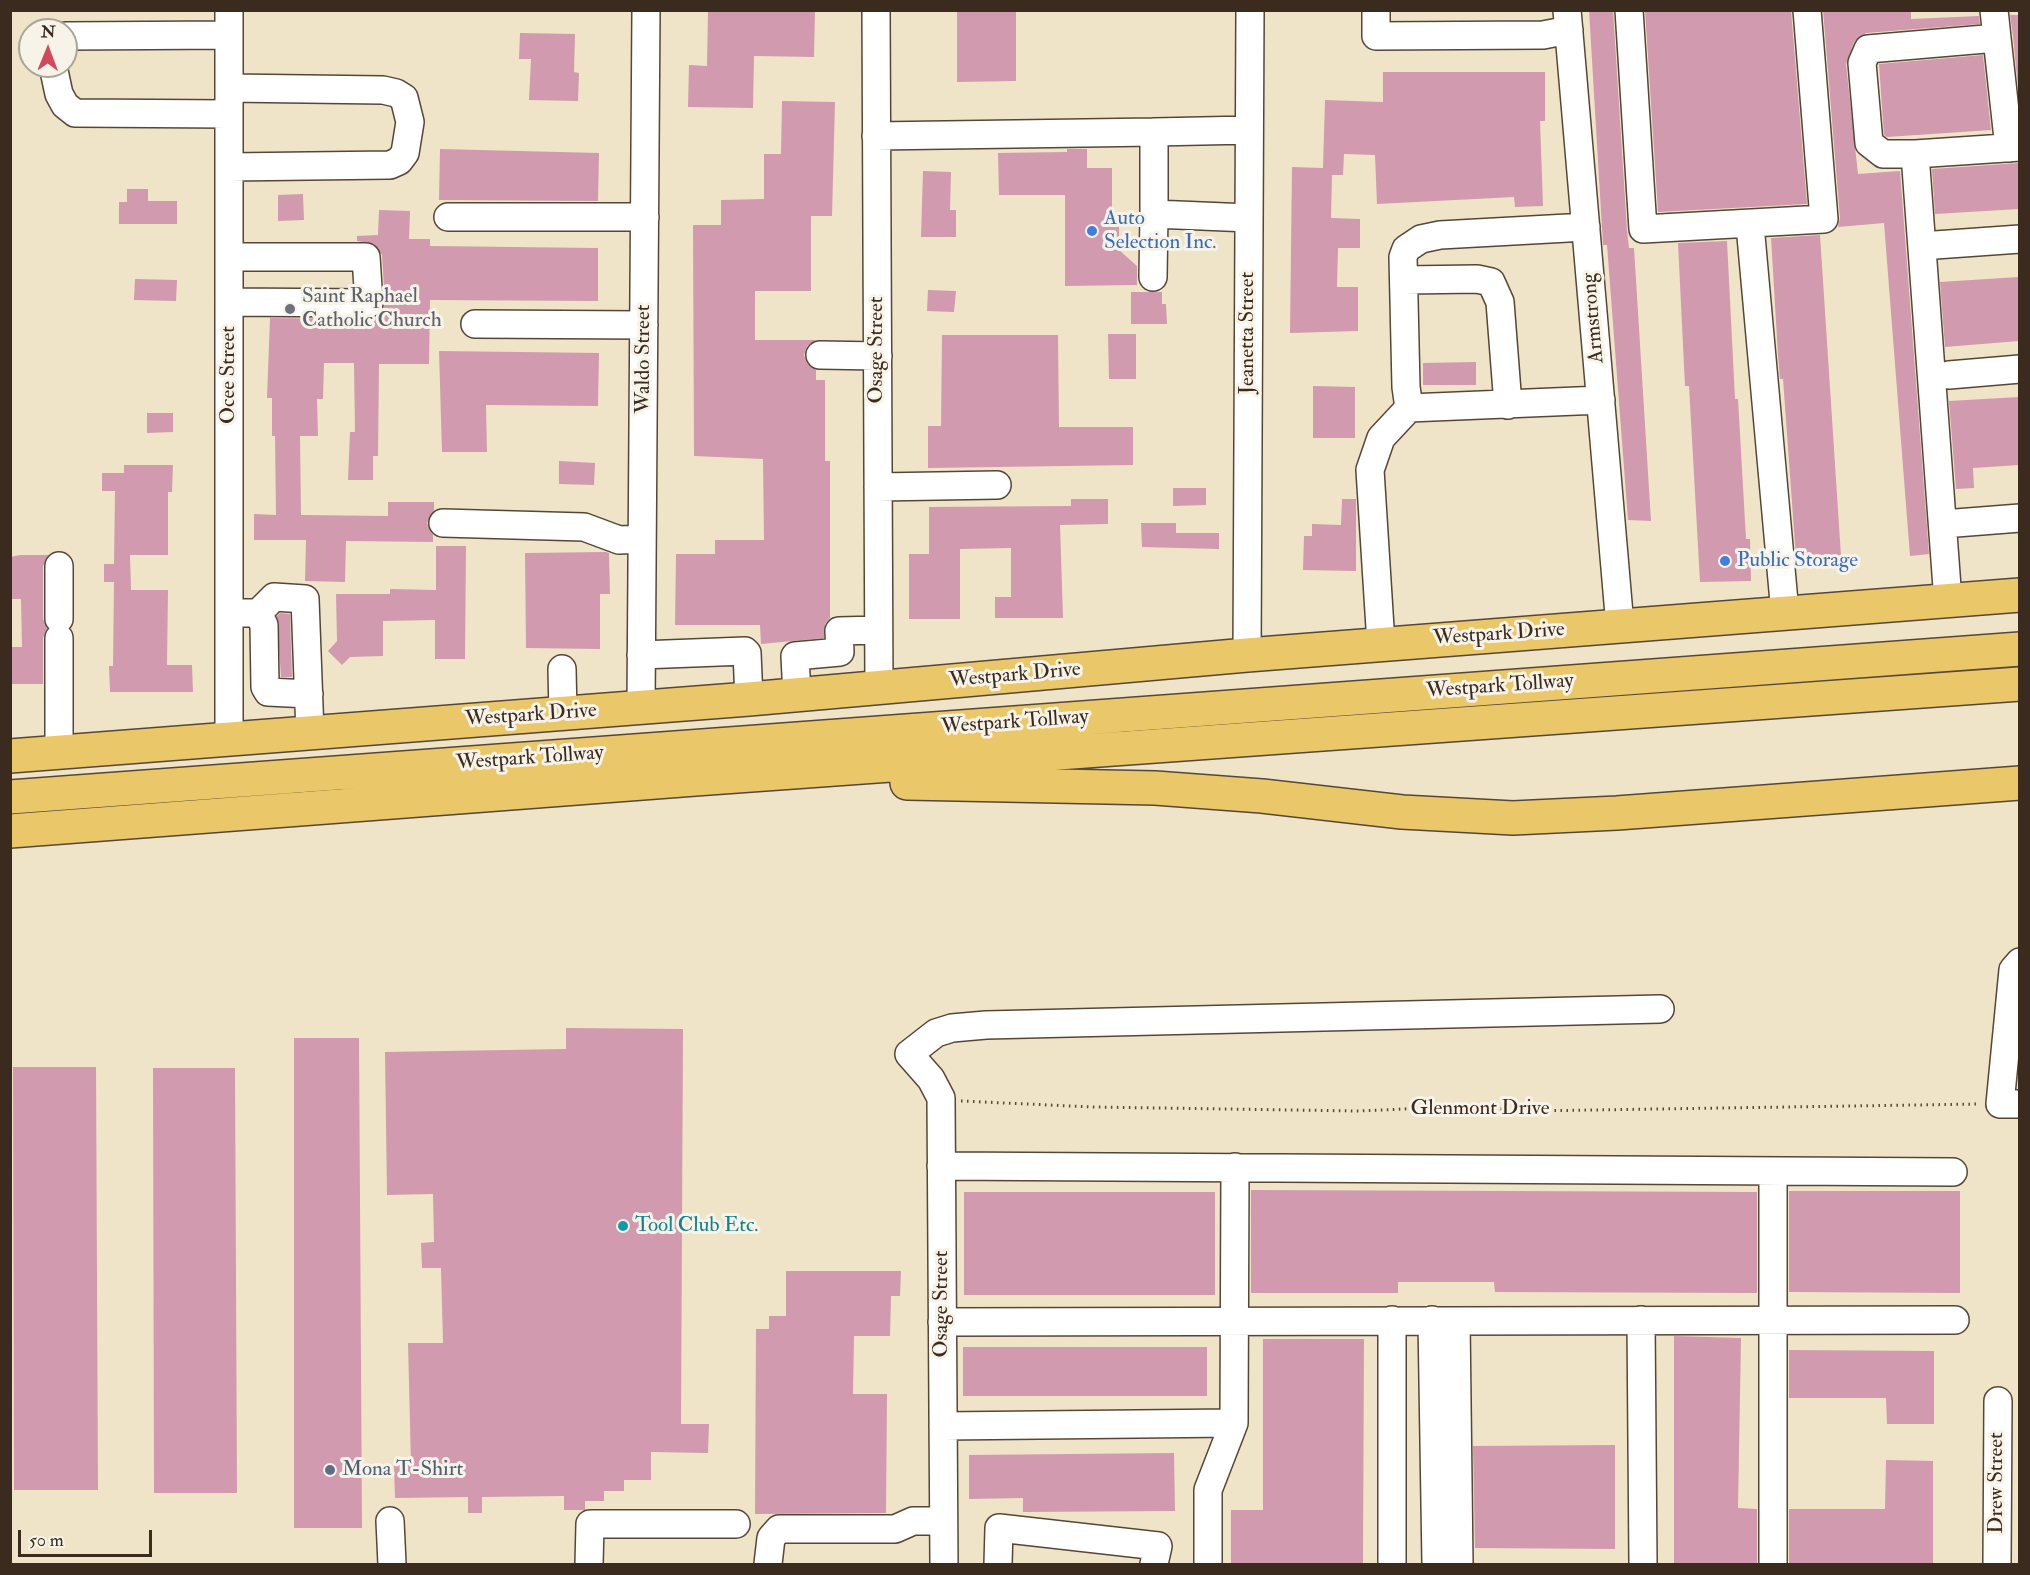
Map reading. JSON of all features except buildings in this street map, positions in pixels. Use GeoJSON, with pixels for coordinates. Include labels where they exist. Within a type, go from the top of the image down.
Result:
{"type":"FeatureCollection","features":[{"type":"Feature","properties":{"kind":"main road","name":"Westpark Drive"},"geometry":{"type":"LineString","coordinates":[[10,756],[797,696],[1247,655],[2019,595]]}},
{"type":"Feature","properties":{"kind":"main road","name":"Westpark Tollway"},"geometry":{"type":"LineString","coordinates":[[10,797],[2019,649]]}},
{"type":"Feature","properties":{"kind":"main road","name":"Westpark Tollway"},"geometry":{"type":"LineString","coordinates":[[10,831],[695,779],[2019,684]]}},
{"type":"Feature","properties":{"kind":"main road"},"geometry":{"type":"LineString","coordinates":[[695,779],[1155,788],[1262,796],[1402,812],[1513,818],[1617,813],[2019,783]]}},
{"type":"Feature","properties":{"kind":"street","name":"Waldo Street"},"geometry":{"type":"LineString","coordinates":[[641,708],[646,10]]}},
{"type":"Feature","properties":{"kind":"street","name":"Osage Street"},"geometry":{"type":"LineString","coordinates":[[876,10],[879,689]]}},
{"type":"Feature","properties":{"kind":"street","name":"Jeanetta Street"},"geometry":{"type":"LineString","coordinates":[[1247,655],[1250,10]]}},
{"type":"Feature","properties":{"kind":"street"},"geometry":{"type":"LineString","coordinates":[[1376,10],[1376,36],[1543,35],[1568,20]]}},
{"type":"Feature","properties":{"kind":"street"},"geometry":{"type":"LineString","coordinates":[[1629,10],[1643,229],[1750,225],[1824,219],[1807,10]]}},
{"type":"Feature","properties":{"kind":"street"},"geometry":{"type":"LineString","coordinates":[[1994,10],[2014,148],[1883,154],[1869,143],[1862,63],[1868,49],[1997,38]]}},
{"type":"Feature","properties":{"kind":"street","name":"Armstrong"},"geometry":{"type":"LineString","coordinates":[[1568,20],[1620,626]]}},
{"type":"Feature","properties":{"kind":"street"},"geometry":{"type":"LineString","coordinates":[[78,35],[229,23]]}},
{"type":"Feature","properties":{"kind":"street","name":"Ocee Street"},"geometry":{"type":"LineString","coordinates":[[229,23],[229,739]]}},
{"type":"Feature","properties":{"kind":"street"},"geometry":{"type":"LineString","coordinates":[[55,78],[58,94],[65,105],[75,112],[229,114]]}},
{"type":"Feature","properties":{"kind":"street"},"geometry":{"type":"LineString","coordinates":[[228,167],[390,165],[399,161],[405,153],[410,122],[404,98],[396,93],[383,90],[229,88]]}},
{"type":"Feature","properties":{"kind":"street"},"geometry":{"type":"LineString","coordinates":[[876,136],[1249,130]]}},
{"type":"Feature","properties":{"kind":"street"},"geometry":{"type":"LineString","coordinates":[[1154,132],[1154,277]]}},
{"type":"Feature","properties":{"kind":"street"},"geometry":{"type":"LineString","coordinates":[[1915,154],[1947,601]]}},
{"type":"Feature","properties":{"kind":"street"},"geometry":{"type":"LineString","coordinates":[[1154,214],[1249,218]]}},
{"type":"Feature","properties":{"kind":"street"},"geometry":{"type":"LineString","coordinates":[[448,217],[645,217]]}},
{"type":"Feature","properties":{"kind":"street"},"geometry":{"type":"LineString","coordinates":[[1750,225],[1785,613]]}},
{"type":"Feature","properties":{"kind":"street"},"geometry":{"type":"LineString","coordinates":[[1409,408],[1404,280],[1406,249],[1421,239],[1440,235],[1586,227]]}},
{"type":"Feature","properties":{"kind":"street"},"geometry":{"type":"LineString","coordinates":[[1935,245],[2019,239]]}},
{"type":"Feature","properties":{"kind":"street"},"geometry":{"type":"LineString","coordinates":[[229,257],[366,257],[369,303],[229,302]]}},
{"type":"Feature","properties":{"kind":"street"},"geometry":{"type":"LineString","coordinates":[[1404,280],[1477,279],[1491,282],[1500,302],[1508,405]]}},
{"type":"Feature","properties":{"kind":"street"},"geometry":{"type":"LineString","coordinates":[[475,324],[644,325]]}},
{"type":"Feature","properties":{"kind":"street"},"geometry":{"type":"LineString","coordinates":[[820,355],[878,356]]}},
{"type":"Feature","properties":{"kind":"street"},"geometry":{"type":"LineString","coordinates":[[1949,375],[2019,369]]}},
{"type":"Feature","properties":{"kind":"street"},"geometry":{"type":"LineString","coordinates":[[1381,644],[1370,470],[1381,438],[1409,408],[1600,400]]}},
{"type":"Feature","properties":{"kind":"street"},"geometry":{"type":"LineString","coordinates":[[878,487],[997,485]]}},
{"type":"Feature","properties":{"kind":"street"},"geometry":{"type":"LineString","coordinates":[[1943,524],[2019,518]]}},
{"type":"Feature","properties":{"kind":"street"},"geometry":{"type":"LineString","coordinates":[[443,523],[584,527],[619,540],[642,539]]}},
{"type":"Feature","properties":{"kind":"street"},"geometry":{"type":"LineString","coordinates":[[59,566],[59,752]]}},
{"type":"Feature","properties":{"kind":"street"},"geometry":{"type":"LineString","coordinates":[[229,613],[258,613],[274,597],[300,597],[307,602],[310,733]]}},
{"type":"Feature","properties":{"kind":"street"},"geometry":{"type":"LineString","coordinates":[[258,613],[264,625],[265,687],[268,692],[309,694]]}},
{"type":"Feature","properties":{"kind":"street"},"geometry":{"type":"LineString","coordinates":[[797,696],[795,656],[840,652],[839,631],[878,630]]}},
{"type":"Feature","properties":{"kind":"street"},"geometry":{"type":"LineString","coordinates":[[642,655],[745,651],[750,699]]}},
{"type":"Feature","properties":{"kind":"street"},"geometry":{"type":"LineString","coordinates":[[562,669],[563,714]]}},
{"type":"Feature","properties":{"kind":"street"},"geometry":{"type":"LineString","coordinates":[[2010,1104],[2013,970],[2019,962]]}},
{"type":"Feature","properties":{"kind":"street"},"geometry":{"type":"LineString","coordinates":[[941,1098],[931,1079],[909,1054],[936,1033],[964,1026],[1660,1009]]}},
{"type":"Feature","properties":{"kind":"street","name":"Osage Street"},"geometry":{"type":"LineString","coordinates":[[941,1098],[944,1564]]}},
{"type":"Feature","properties":{"kind":"street"},"geometry":{"type":"LineString","coordinates":[[941,1166],[1953,1172]]}},
{"type":"Feature","properties":{"kind":"street"},"geometry":{"type":"LineString","coordinates":[[1208,1564],[1208,1490],[1234,1423],[1235,1167]]}},
{"type":"Feature","properties":{"kind":"street"},"geometry":{"type":"LineString","coordinates":[[1773,1171],[1773,1564]]}},
{"type":"Feature","properties":{"kind":"street"},"geometry":{"type":"LineString","coordinates":[[1392,1320],[1392,1564]]}},
{"type":"Feature","properties":{"kind":"street"},"geometry":{"type":"LineString","coordinates":[[1436,1564],[1444,1320]]}},
{"type":"Feature","properties":{"kind":"street"},"geometry":{"type":"LineString","coordinates":[[1444,1320],[1459,1564]]}},
{"type":"Feature","properties":{"kind":"street"},"geometry":{"type":"LineString","coordinates":[[1641,1320],[1643,1564]]}},
{"type":"Feature","properties":{"kind":"street"},"geometry":{"type":"LineString","coordinates":[[942,1322],[1955,1320]]}},
{"type":"Feature","properties":{"kind":"street","name":"Drew Street"},"geometry":{"type":"LineString","coordinates":[[1997,1564],[2005,1418]]}},
{"type":"Feature","properties":{"kind":"street"},"geometry":{"type":"LineString","coordinates":[[943,1426],[1234,1423]]}},
{"type":"Feature","properties":{"kind":"street"},"geometry":{"type":"LineString","coordinates":[[390,1521],[392,1564]]}},
{"type":"Feature","properties":{"kind":"street"},"geometry":{"type":"LineString","coordinates":[[768,1564],[771,1538],[778,1529],[895,1529],[913,1521],[944,1521]]}},
{"type":"Feature","properties":{"kind":"street"},"geometry":{"type":"LineString","coordinates":[[589,1564],[590,1524],[736,1524]]}},
{"type":"Feature","properties":{"kind":"street"},"geometry":{"type":"LineString","coordinates":[[998,1564],[999,1528],[1158,1546],[1154,1564]]}},
{"type":"Feature","properties":{"kind":"path","name":"Glenmont Drive"},"geometry":{"type":"LineString","coordinates":[[941,1098],[975,1103],[1359,1111],[1468,1106],[1527,1111],[1681,1107],[1794,1109],[2010,1104]]}},
{"type":"Feature","properties":{"kind":"place","name":"Auto Selection Inc."},"geometry":{"type":"Point","coordinates":[1092,231]}},
{"type":"Feature","properties":{"kind":"place","name":"Saint Raphael Catholic Church"},"geometry":{"type":"Point","coordinates":[290,309]}},
{"type":"Feature","properties":{"kind":"place","name":"Public Storage"},"geometry":{"type":"Point","coordinates":[1725,561]}},
{"type":"Feature","properties":{"kind":"place","name":"Tool Club Etc."},"geometry":{"type":"Point","coordinates":[623,1226]}},
{"type":"Feature","properties":{"kind":"place","name":"Mona T-Shirt"},"geometry":{"type":"Point","coordinates":[330,1470]}}]}
